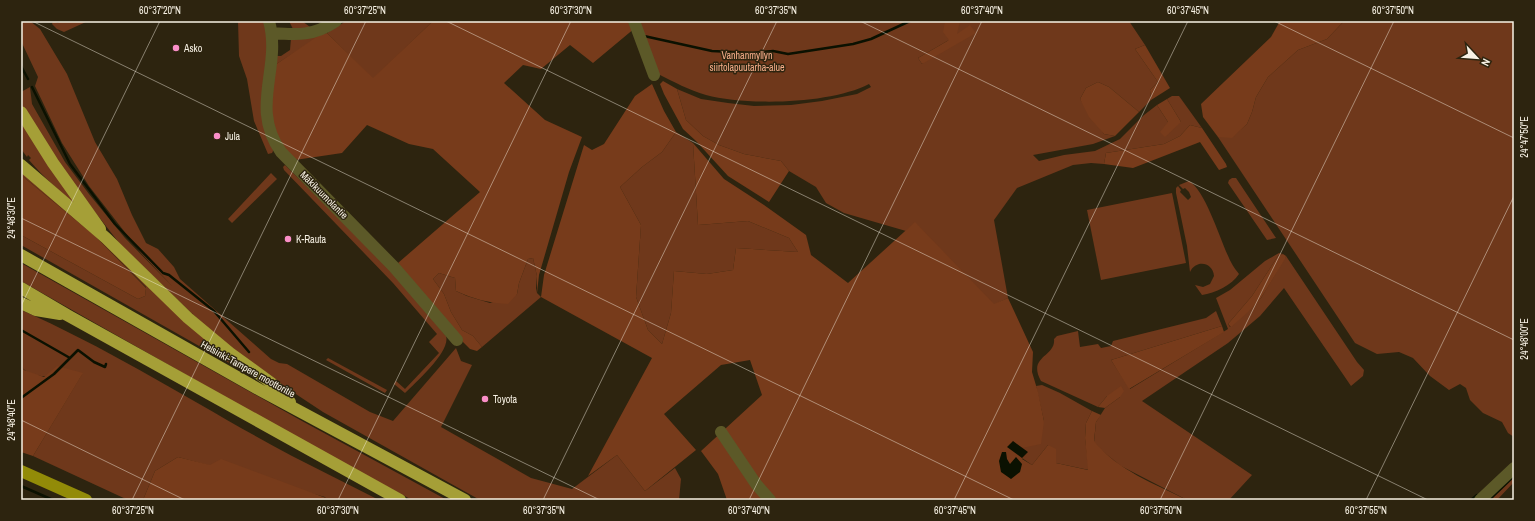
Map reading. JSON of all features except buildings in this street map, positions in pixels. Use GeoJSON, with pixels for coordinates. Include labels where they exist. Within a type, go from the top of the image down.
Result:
{"type":"FeatureCollection","features":[{"type":"Feature","properties":{"kind":"highway"},"geometry":{"type":"LineString","coordinates":[[21,112],[53,163],[106,238]]}},
{"type":"Feature","properties":{"kind":"highway"},"geometry":{"type":"LineString","coordinates":[[21,165],[106,238],[188,318],[230,353],[274,385],[298,410]]}},
{"type":"Feature","properties":{"kind":"highway","name":"Helsinki-Tampere moottoritie"},"geometry":{"type":"LineString","coordinates":[[21,255],[298,410],[465,500]]}},
{"type":"Feature","properties":{"kind":"highway"},"geometry":{"type":"LineString","coordinates":[[21,288],[400,500]]}},
{"type":"Feature","properties":{"kind":"highway"},"geometry":{"type":"LineString","coordinates":[[21,303],[36,310],[67,315]]}},
{"type":"Feature","properties":{"kind":"main road"},"geometry":{"type":"LineString","coordinates":[[21,471],[86,500]]}},
{"type":"Feature","properties":{"kind":"street"},"geometry":{"type":"LineString","coordinates":[[271,27],[290,34],[312,33],[336,21]]}},
{"type":"Feature","properties":{"kind":"street"},"geometry":{"type":"LineString","coordinates":[[634,21],[654,75]]}},
{"type":"Feature","properties":{"kind":"street","name":"Mäkikuumolantie"},"geometry":{"type":"LineString","coordinates":[[271,27],[266,115],[270,133],[276,144],[281,152],[394,266],[457,340]]}},
{"type":"Feature","properties":{"kind":"street"},"geometry":{"type":"LineString","coordinates":[[722,432],[756,484],[770,500]]}},
{"type":"Feature","properties":{"kind":"street"},"geometry":{"type":"LineString","coordinates":[[1480,500],[1514,468]]}},
{"type":"Feature","properties":{"kind":"green space"},"geometry":{"type":"Polygon","coordinates":[[[21,21],[30,21],[40,29],[67,74],[95,142],[117,179],[146,243],[158,249],[174,267],[180,279],[271,359],[279,363],[287,364],[370,412],[393,421],[456,348],[461,361],[472,365],[441,427],[531,478],[572,489],[617,455],[645,491],[675,468],[681,479],[679,500],[480,500],[323,412],[261,371],[209,330],[120,244],[84,198],[42,139],[21,104],[21,92],[30,87],[32,104],[65,162],[125,238],[173,287],[141,253],[89,186],[62,143],[35,86],[38,77],[21,41],[21,21]]]}},
{"type":"Feature","properties":{"kind":"green space"},"geometry":{"type":"Polygon","coordinates":[[[53,21],[58,23],[60,21],[88,21],[64,32],[57,29],[52,24],[53,21]]]}},
{"type":"Feature","properties":{"kind":"green space"},"geometry":{"type":"Polygon","coordinates":[[[238,21],[266,21],[273,151],[272,153],[268,154],[254,121],[247,79],[239,56],[238,21]]]}},
{"type":"Feature","properties":{"kind":"green space"},"geometry":{"type":"Polygon","coordinates":[[[289,21],[302,21],[310,27],[310,29],[293,29],[289,21]]]}},
{"type":"Feature","properties":{"kind":"green space"},"geometry":{"type":"Polygon","coordinates":[[[346,21],[433,21],[373,79],[327,33],[346,21]]]}},
{"type":"Feature","properties":{"kind":"green space","name":"Vanhanmyllyn siirtolapuutarha-alue"},"geometry":{"type":"Polygon","coordinates":[[[638,21],[1129,21],[1145,45],[1135,49],[1158,82],[1150,90],[1151,100],[1139,112],[1109,87],[1098,82],[1086,88],[1080,99],[1104,134],[1115,136],[1093,144],[1033,155],[1039,161],[1064,155],[1095,151],[1120,139],[1144,115],[1157,105],[1168,122],[1181,122],[1167,99],[1172,96],[1179,96],[1202,128],[1190,125],[1180,136],[1164,144],[1106,153],[1104,164],[1091,163],[1073,165],[1017,188],[994,220],[1008,298],[994,305],[915,223],[906,231],[844,213],[826,203],[816,187],[789,171],[781,161],[744,154],[719,145],[703,136],[686,120],[677,89],[701,99],[754,106],[791,105],[822,101],[857,94],[871,87],[869,84],[853,91],[812,99],[766,102],[743,101],[723,99],[706,95],[658,74],[638,21]],[[949,40],[918,58],[922,64],[949,40]]]}},
{"type":"Feature","properties":{"kind":"green space"},"geometry":{"type":"Polygon","coordinates":[[[1344,21],[1514,21],[1514,437],[1508,433],[1502,422],[1483,413],[1470,400],[1466,388],[1460,384],[1449,390],[1430,376],[1413,358],[1399,352],[1377,354],[1355,343],[1218,137],[1232,137],[1247,124],[1256,97],[1268,77],[1298,50],[1327,39],[1344,21]]]}},
{"type":"Feature","properties":{"kind":"green space"},"geometry":{"type":"Polygon","coordinates":[[[320,36],[275,65],[276,56],[281,56],[290,50],[291,38],[320,36]]]}},
{"type":"Feature","properties":{"kind":"green space"},"geometry":{"type":"Polygon","coordinates":[[[21,120],[80,209],[41,173],[29,160],[31,158],[28,155],[27,157],[21,149],[21,120]]]}},
{"type":"Feature","properties":{"kind":"green space"},"geometry":{"type":"Polygon","coordinates":[[[676,132],[693,143],[698,225],[748,221],[789,238],[798,252],[736,248],[733,270],[707,274],[674,271],[671,313],[662,344],[648,330],[636,297],[641,225],[620,187],[642,167],[662,152],[676,132]]]}},
{"type":"Feature","properties":{"kind":"green space"},"geometry":{"type":"Polygon","coordinates":[[[285,165],[393,272],[446,336],[446,342],[438,358],[405,393],[394,384],[396,381],[405,389],[439,353],[429,342],[437,334],[393,283],[284,170],[283,167],[285,165]]]}},
{"type":"Feature","properties":{"kind":"green space"},"geometry":{"type":"Polygon","coordinates":[[[21,172],[42,188],[245,369],[245,372],[21,245],[21,235],[138,299],[145,296],[146,287],[94,235],[21,175],[21,172]]]}},
{"type":"Feature","properties":{"kind":"green space"},"geometry":{"type":"Polygon","coordinates":[[[271,173],[277,179],[232,223],[228,219],[271,173]]]}},
{"type":"Feature","properties":{"kind":"green space"},"geometry":{"type":"Polygon","coordinates":[[[1232,178],[1236,178],[1276,238],[1267,240],[1228,183],[1232,178]]]}},
{"type":"Feature","properties":{"kind":"green space"},"geometry":{"type":"Polygon","coordinates":[[[1189,181],[1196,187],[1208,207],[1228,255],[1239,274],[1232,282],[1223,288],[1202,295],[1195,285],[1203,287],[1210,284],[1214,276],[1213,271],[1208,265],[1200,264],[1196,265],[1190,272],[1187,246],[1176,193],[1176,188],[1178,186],[1181,190],[1180,192],[1188,200],[1191,197],[1189,192],[1179,185],[1189,181]]]}},
{"type":"Feature","properties":{"kind":"green space"},"geometry":{"type":"Polygon","coordinates":[[[1172,193],[1186,263],[1101,280],[1087,210],[1172,193]]]}},
{"type":"Feature","properties":{"kind":"green space"},"geometry":{"type":"Polygon","coordinates":[[[1279,253],[1283,254],[1278,256],[1252,296],[1228,324],[1230,327],[1261,298],[1286,256],[1357,362],[1364,370],[1363,376],[1351,386],[1284,288],[1260,316],[1228,343],[1142,401],[1252,475],[1229,500],[1187,500],[1121,466],[1101,450],[1094,442],[1096,422],[1105,408],[1120,397],[1107,396],[1098,407],[1041,381],[1037,366],[1039,361],[1051,350],[1054,339],[1057,336],[1078,331],[1080,347],[1098,344],[1101,348],[1111,346],[1113,341],[1206,318],[1216,311],[1222,326],[1111,360],[1130,389],[1228,329],[1216,298],[1230,290],[1265,261],[1279,253]]]}},
{"type":"Feature","properties":{"kind":"green space"},"geometry":{"type":"Polygon","coordinates":[[[533,258],[537,276],[537,293],[541,297],[482,347],[473,336],[462,330],[451,312],[444,294],[433,279],[439,273],[455,278],[456,291],[490,303],[517,294],[519,283],[528,259],[533,258]]]}},
{"type":"Feature","properties":{"kind":"green space"},"geometry":{"type":"Polygon","coordinates":[[[21,263],[302,421],[447,500],[412,500],[294,436],[21,281],[21,263]]]}},
{"type":"Feature","properties":{"kind":"green space"},"geometry":{"type":"Polygon","coordinates":[[[21,310],[90,343],[258,438],[379,500],[327,500],[325,497],[178,457],[155,471],[143,500],[128,500],[33,456],[82,374],[40,376],[26,371],[21,366],[21,310]]]}},
{"type":"Feature","properties":{"kind":"green space"},"geometry":{"type":"Polygon","coordinates":[[[328,358],[387,390],[385,393],[326,360],[328,358]]]}},
{"type":"Feature","properties":{"kind":"green space"},"geometry":{"type":"Polygon","coordinates":[[[1042,385],[1060,393],[1092,411],[1086,423],[1085,438],[1089,470],[1056,463],[1048,445],[1032,465],[1022,458],[1022,448],[1044,421],[1036,386],[1042,385]]]}},
{"type":"Feature","properties":{"kind":"green space"},"geometry":{"type":"Polygon","coordinates":[[[1514,475],[1514,482],[1497,500],[1487,500],[1514,475]]]}},
{"type":"Feature","properties":{"kind":"shaded area"},"geometry":{"type":"Polygon","coordinates":[[[433,21],[632,21],[635,28],[593,63],[570,45],[541,69],[523,65],[504,83],[545,120],[582,137],[569,172],[539,275],[537,293],[537,276],[533,258],[528,259],[519,283],[517,294],[508,304],[481,300],[456,291],[455,278],[439,273],[433,279],[444,294],[451,312],[462,330],[473,336],[482,347],[477,351],[470,349],[462,341],[398,263],[480,192],[433,149],[409,144],[367,125],[342,153],[295,160],[280,141],[273,120],[272,93],[275,65],[321,34],[327,33],[373,78],[433,21]]]}},
{"type":"Feature","properties":{"kind":"shaded area"},"geometry":{"type":"Polygon","coordinates":[[[945,21],[960,21],[957,34],[970,25],[976,33],[922,64],[918,58],[949,40],[943,32],[945,21]]]}},
{"type":"Feature","properties":{"kind":"shaded area"},"geometry":{"type":"Polygon","coordinates":[[[1280,21],[1344,21],[1327,39],[1298,50],[1268,77],[1256,97],[1247,124],[1232,138],[1218,137],[1203,117],[1201,104],[1271,37],[1280,21]]]}},
{"type":"Feature","properties":{"kind":"shaded area"},"geometry":{"type":"Polygon","coordinates":[[[1145,45],[1170,88],[1151,100],[1150,90],[1158,82],[1135,49],[1145,45]]]}},
{"type":"Feature","properties":{"kind":"shaded area"},"geometry":{"type":"Polygon","coordinates":[[[663,81],[677,89],[686,120],[703,136],[719,145],[744,154],[781,161],[789,171],[769,202],[728,176],[683,129],[664,94],[660,84],[663,81]]]}},
{"type":"Feature","properties":{"kind":"shaded area"},"geometry":{"type":"Polygon","coordinates":[[[1098,82],[1109,87],[1139,112],[1115,136],[1104,134],[1089,117],[1080,99],[1086,88],[1098,82]]]}},
{"type":"Feature","properties":{"kind":"shaded area"},"geometry":{"type":"Polygon","coordinates":[[[652,84],[664,111],[676,132],[662,152],[642,167],[620,187],[641,225],[636,297],[648,330],[662,344],[671,313],[674,271],[707,274],[733,270],[736,248],[798,252],[789,238],[748,221],[698,225],[693,143],[724,179],[806,235],[811,255],[848,283],[915,222],[994,304],[1008,298],[1033,352],[1032,372],[1044,421],[1041,444],[1022,448],[1028,452],[1022,459],[1032,465],[1048,445],[1056,449],[1056,463],[1088,470],[1085,438],[1086,423],[1092,411],[1101,415],[1096,422],[1094,441],[1103,451],[1125,468],[1137,475],[1187,500],[727,500],[718,474],[701,451],[762,395],[750,360],[721,365],[664,414],[696,450],[645,491],[617,455],[588,476],[652,358],[541,297],[544,275],[584,145],[592,150],[604,144],[635,96],[652,84]]]}},
{"type":"Feature","properties":{"kind":"shaded area"},"geometry":{"type":"Polygon","coordinates":[[[1167,99],[1181,122],[1165,137],[1160,132],[1168,122],[1157,105],[1167,99]]]}},
{"type":"Feature","properties":{"kind":"shaded area"},"geometry":{"type":"Polygon","coordinates":[[[1190,125],[1202,128],[1227,167],[1219,170],[1200,142],[1133,168],[1104,164],[1106,153],[1164,144],[1180,136],[1190,125]]]}},
{"type":"Feature","properties":{"kind":"shaded area"},"geometry":{"type":"Polygon","coordinates":[[[21,175],[94,235],[146,288],[145,296],[138,299],[21,235],[21,175]]]}},
{"type":"Feature","properties":{"kind":"shaded area"},"geometry":{"type":"Polygon","coordinates":[[[1283,254],[1286,256],[1285,259],[1261,298],[1231,327],[1228,324],[1252,296],[1278,256],[1283,254]]]}},
{"type":"Feature","properties":{"kind":"shaded area"},"geometry":{"type":"Polygon","coordinates":[[[1222,326],[1224,332],[1129,389],[1111,360],[1222,326]]]}},
{"type":"Feature","properties":{"kind":"shaded area"},"geometry":{"type":"Polygon","coordinates":[[[21,366],[24,370],[44,377],[57,366],[83,373],[33,456],[21,452],[21,366]]]}},
{"type":"Feature","properties":{"kind":"shaded area"},"geometry":{"type":"Polygon","coordinates":[[[1121,386],[1124,391],[1120,397],[1105,408],[1098,407],[1107,396],[1121,386]]]}},
{"type":"Feature","properties":{"kind":"shaded area"},"geometry":{"type":"Polygon","coordinates":[[[1013,441],[1028,452],[1022,458],[1007,447],[1013,441]]]}},
{"type":"Feature","properties":{"kind":"shaded area"},"geometry":{"type":"Polygon","coordinates":[[[1002,452],[1006,452],[1007,459],[1010,464],[1016,457],[1022,464],[1020,472],[1011,479],[1001,472],[999,461],[1002,452]]]}},
{"type":"Feature","properties":{"kind":"shaded area"},"geometry":{"type":"Polygon","coordinates":[[[178,457],[210,465],[221,459],[326,498],[327,500],[143,500],[155,471],[178,457]]]}},
{"type":"Feature","properties":{"kind":"waterway"},"geometry":{"type":"LineString","coordinates":[[644,36],[712,51],[752,53],[773,51],[788,54],[853,44],[871,39],[910,21]]}},
{"type":"Feature","properties":{"kind":"waterway"},"geometry":{"type":"LineString","coordinates":[[21,66],[28,79]]}},
{"type":"Feature","properties":{"kind":"waterway"},"geometry":{"type":"LineString","coordinates":[[32,87],[70,164],[115,224],[163,273],[169,275],[214,311],[249,352]]}},
{"type":"Feature","properties":{"kind":"waterway"},"geometry":{"type":"LineString","coordinates":[[21,330],[70,358]]}},
{"type":"Feature","properties":{"kind":"waterway"},"geometry":{"type":"LineString","coordinates":[[21,398],[54,374],[78,350],[94,362],[105,367],[106,364]]}},
{"type":"Feature","properties":{"kind":"waterway"},"geometry":{"type":"LineString","coordinates":[[1489,500],[1514,476]]}},
{"type":"Feature","properties":{"kind":"waterway"},"geometry":{"type":"LineString","coordinates":[[21,486],[53,500]]}},
{"type":"Feature","properties":{"kind":"waterway"},"geometry":{"type":"LineString","coordinates":[[1471,500],[1477,495]]}},
{"type":"Feature","properties":{"kind":"place","name":"Asko"},"geometry":{"type":"Point","coordinates":[176,48]}},
{"type":"Feature","properties":{"kind":"place","name":"Jula"},"geometry":{"type":"Point","coordinates":[217,136]}},
{"type":"Feature","properties":{"kind":"place","name":"K-Rauta"},"geometry":{"type":"Point","coordinates":[288,239]}},
{"type":"Feature","properties":{"kind":"place","name":"Toyota"},"geometry":{"type":"Point","coordinates":[485,399]}}]}
